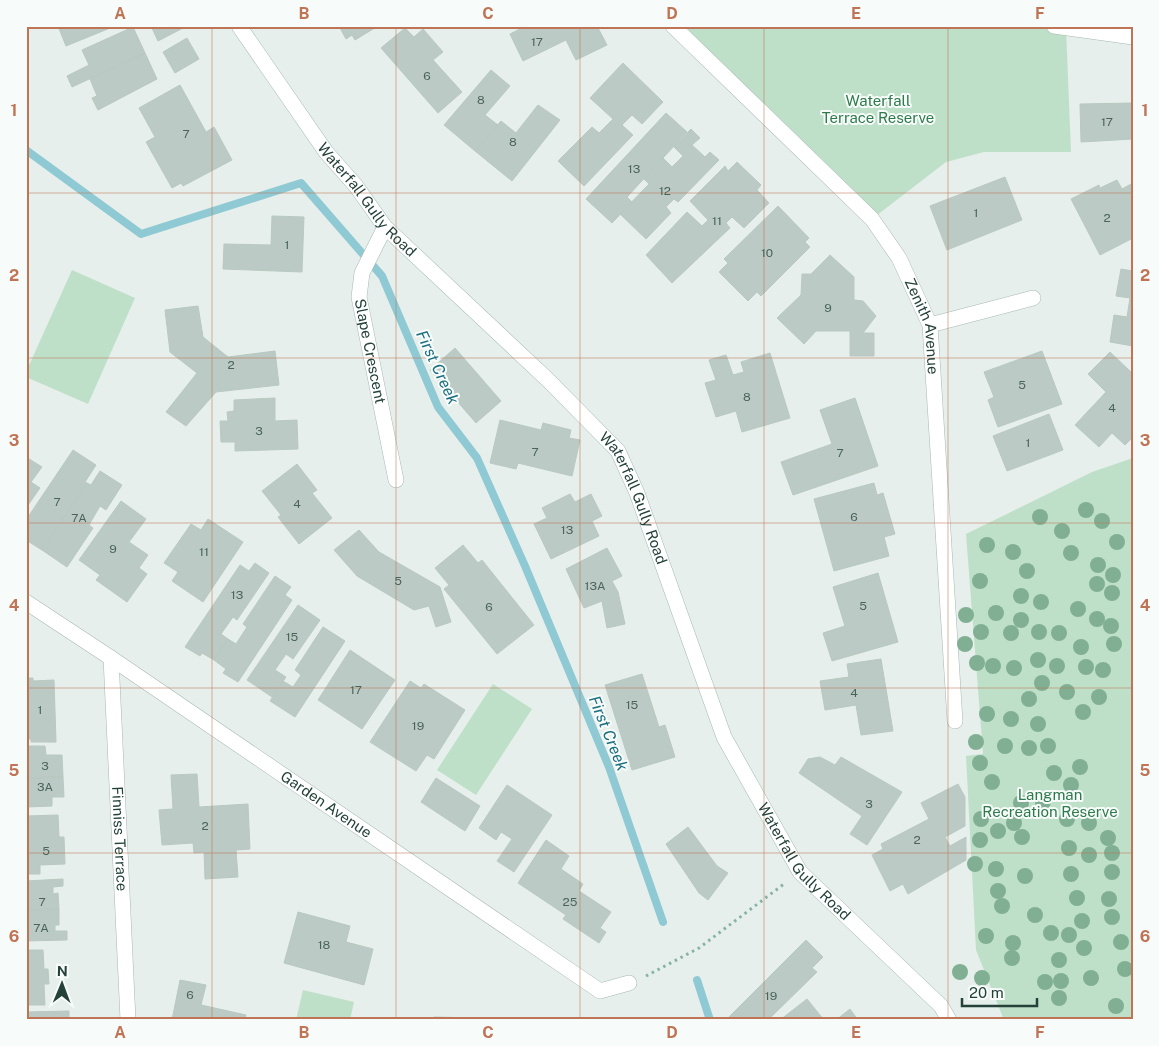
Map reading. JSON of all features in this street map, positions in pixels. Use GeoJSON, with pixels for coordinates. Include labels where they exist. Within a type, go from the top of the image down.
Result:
{"type":"FeatureCollection","features":[{"type":"Feature","properties":{"kind":"street","name":"Waterfall Gully Road"},"geometry":{"type":"LineString","coordinates":[[239,26],[326,152],[356,186],[385,228],[548,380],[618,451],[637,493],[724,737],[800,872],[941,1006],[949,1020]]}},
{"type":"Feature","properties":{"kind":"street","name":"Zenith Avenue"},"geometry":{"type":"LineString","coordinates":[[673,26],[872,219],[899,258],[930,325],[955,720]]}},
{"type":"Feature","properties":{"kind":"street"},"geometry":{"type":"LineString","coordinates":[[1060,27],[1116,26]]}},
{"type":"Feature","properties":{"kind":"street"},"geometry":{"type":"LineString","coordinates":[[1060,27],[1133,37]]}},
{"type":"Feature","properties":{"kind":"street","name":"Slape Crescent"},"geometry":{"type":"LineString","coordinates":[[385,228],[362,273],[359,297],[396,480]]}},
{"type":"Feature","properties":{"kind":"street"},"geometry":{"type":"LineString","coordinates":[[930,325],[1033,298]]}},
{"type":"Feature","properties":{"kind":"street","name":"Garden Avenue"},"geometry":{"type":"LineString","coordinates":[[26,602],[600,991],[630,983]]}},
{"type":"Feature","properties":{"kind":"street","name":"Finniss Terrace"},"geometry":{"type":"LineString","coordinates":[[111,658],[128,1020]]}},
{"type":"Feature","properties":{"kind":"path"},"geometry":{"type":"LineString","coordinates":[[646,977],[699,948],[800,872]]}},
{"type":"Feature","properties":{"kind":"green space","name":"Waterfall Terrace Reserve"},"geometry":{"type":"Polygon","coordinates":[[[673,26],[1054,26],[1066,28],[1071,152],[984,152],[946,162],[872,219],[673,26]]]}},
{"type":"Feature","properties":{"kind":"green space"},"geometry":{"type":"Polygon","coordinates":[[[72,270],[135,298],[88,404],[26,377],[26,372],[72,270]]]}},
{"type":"Feature","properties":{"kind":"green space","name":"Langman Recreation Reserve"},"geometry":{"type":"Polygon","coordinates":[[[1133,458],[1133,1020],[1004,1020],[976,950],[966,756],[983,754],[966,534],[1092,472],[1133,458]]]}},
{"type":"Feature","properties":{"kind":"green space"},"geometry":{"type":"Polygon","coordinates":[[[493,684],[532,709],[476,795],[437,770],[493,684]]]}},
{"type":"Feature","properties":{"kind":"green space"},"geometry":{"type":"Polygon","coordinates":[[[303,990],[354,1002],[350,1020],[296,1020],[303,990]]]}},
{"type":"Feature","properties":{"kind":"building"},"geometry":{"type":"Polygon","coordinates":[[[58,26],[115,26],[66,46],[58,26]]]}},
{"type":"Feature","properties":{"kind":"building"},"geometry":{"type":"Polygon","coordinates":[[[151,26],[183,26],[183,28],[158,41],[151,26]]]}},
{"type":"Feature","properties":{"kind":"building"},"geometry":{"type":"Polygon","coordinates":[[[339,26],[378,26],[355,40],[352,35],[346,39],[339,26]]]}},
{"type":"Feature","properties":{"kind":"building"},"geometry":{"type":"Polygon","coordinates":[[[526,26],[580,26],[582,30],[590,26],[597,26],[607,45],[576,60],[566,40],[523,61],[510,34],[526,26]]]}},
{"type":"Feature","properties":{"kind":"building"},"geometry":{"type":"Polygon","coordinates":[[[133,27],[145,53],[72,87],[67,76],[89,65],[82,50],[133,27]]]}},
{"type":"Feature","properties":{"kind":"building"},"geometry":{"type":"Polygon","coordinates":[[[405,28],[414,37],[423,29],[443,52],[433,60],[462,92],[438,113],[381,48],[405,28]]]}},
{"type":"Feature","properties":{"kind":"building"},"geometry":{"type":"Polygon","coordinates":[[[187,38],[199,59],[175,73],[163,52],[187,38]]]}},
{"type":"Feature","properties":{"kind":"building"},"geometry":{"type":"Polygon","coordinates":[[[145,53],[157,79],[98,110],[92,98],[97,96],[90,79],[145,53]]]}},
{"type":"Feature","properties":{"kind":"building"},"geometry":{"type":"Polygon","coordinates":[[[623,63],[663,102],[642,124],[632,115],[622,125],[633,135],[584,186],[558,161],[592,127],[599,133],[613,119],[590,98],[623,63]]]}},
{"type":"Feature","properties":{"kind":"building"},"geometry":{"type":"Polygon","coordinates":[[[491,70],[510,86],[485,115],[498,125],[475,151],[444,125],[491,70]]]}},
{"type":"Feature","properties":{"kind":"building"},"geometry":{"type":"Polygon","coordinates":[[[180,85],[206,132],[214,127],[232,160],[183,186],[181,183],[172,188],[146,142],[155,137],[139,108],[180,85]]]}},
{"type":"Feature","properties":{"kind":"building"},"geometry":{"type":"Polygon","coordinates":[[[1133,103],[1133,139],[1081,142],[1080,104],[1133,103]]]}},
{"type":"Feature","properties":{"kind":"building"},"geometry":{"type":"Polygon","coordinates":[[[538,105],[560,120],[512,181],[475,151],[501,121],[516,133],[538,105]]]}},
{"type":"Feature","properties":{"kind":"building"},"geometry":{"type":"Polygon","coordinates":[[[666,113],[687,132],[627,197],[632,202],[612,223],[586,199],[666,113]]]}},
{"type":"Feature","properties":{"kind":"building"},"geometry":{"type":"Polygon","coordinates":[[[691,129],[700,138],[692,145],[705,157],[710,152],[719,160],[678,202],[674,199],[666,207],[671,213],[646,239],[620,214],[649,184],[644,179],[663,158],[672,167],[683,156],[674,147],[691,129]]]}},
{"type":"Feature","properties":{"kind":"building"},"geometry":{"type":"Polygon","coordinates":[[[737,162],[761,185],[757,190],[769,203],[744,228],[732,217],[726,223],[730,228],[672,283],[646,255],[687,212],[702,226],[708,220],[690,201],[725,166],[728,171],[737,162]]]}},
{"type":"Feature","properties":{"kind":"building"},"geometry":{"type":"Polygon","coordinates":[[[1005,177],[1022,220],[947,250],[930,206],[1005,177]]]}},
{"type":"Feature","properties":{"kind":"building"},"geometry":{"type":"Polygon","coordinates":[[[1117,180],[1122,189],[1133,183],[1133,238],[1100,255],[1071,199],[1099,185],[1100,188],[1117,180]]]}},
{"type":"Feature","properties":{"kind":"building"},"geometry":{"type":"Polygon","coordinates":[[[778,206],[809,238],[805,242],[810,247],[761,296],[757,292],[748,301],[719,272],[728,263],[724,259],[778,206]]]}},
{"type":"Feature","properties":{"kind":"building"},"geometry":{"type":"Polygon","coordinates":[[[272,216],[304,217],[302,272],[223,269],[224,244],[271,245],[272,216]]]}},
{"type":"Feature","properties":{"kind":"building"},"geometry":{"type":"Polygon","coordinates":[[[830,255],[854,277],[854,300],[863,301],[876,316],[863,333],[874,333],[874,356],[850,356],[850,331],[816,331],[804,344],[777,318],[801,295],[802,274],[811,274],[830,255]]]}},
{"type":"Feature","properties":{"kind":"building"},"geometry":{"type":"Polygon","coordinates":[[[1121,269],[1133,271],[1133,346],[1110,342],[1114,315],[1127,317],[1130,298],[1116,296],[1121,269]]]}},
{"type":"Feature","properties":{"kind":"building"},"geometry":{"type":"Polygon","coordinates":[[[198,306],[203,337],[228,357],[275,351],[279,385],[216,392],[186,426],[166,412],[197,373],[170,352],[165,310],[198,306]]]}},
{"type":"Feature","properties":{"kind":"building"},"geometry":{"type":"Polygon","coordinates":[[[455,348],[501,401],[476,423],[430,370],[455,348]]]}},
{"type":"Feature","properties":{"kind":"building"},"geometry":{"type":"Polygon","coordinates":[[[1042,351],[1062,404],[998,427],[988,400],[994,397],[984,372],[1042,351]]]}},
{"type":"Feature","properties":{"kind":"building"},"geometry":{"type":"Polygon","coordinates":[[[1110,352],[1133,374],[1133,437],[1125,445],[1112,433],[1099,447],[1075,425],[1106,392],[1088,374],[1110,352]]]}},
{"type":"Feature","properties":{"kind":"building"},"geometry":{"type":"Polygon","coordinates":[[[770,353],[790,418],[742,432],[736,411],[716,417],[705,383],[716,380],[709,360],[726,355],[733,375],[744,372],[741,362],[770,353]]]}},
{"type":"Feature","properties":{"kind":"building"},"geometry":{"type":"Polygon","coordinates":[[[275,398],[275,421],[297,420],[298,449],[235,451],[235,442],[221,442],[220,421],[228,421],[227,412],[234,411],[234,400],[275,398]]]}},
{"type":"Feature","properties":{"kind":"building"},"geometry":{"type":"Polygon","coordinates":[[[855,398],[878,466],[793,495],[781,462],[832,444],[820,410],[855,398]]]}},
{"type":"Feature","properties":{"kind":"building"},"geometry":{"type":"Polygon","coordinates":[[[1049,414],[1063,450],[1007,471],[993,436],[1049,414]]]}},
{"type":"Feature","properties":{"kind":"building"},"geometry":{"type":"Polygon","coordinates":[[[500,420],[541,430],[543,423],[571,430],[569,438],[580,440],[572,476],[518,463],[516,469],[490,463],[500,420]]]}},
{"type":"Feature","properties":{"kind":"building"},"geometry":{"type":"Polygon","coordinates":[[[73,450],[96,465],[85,482],[87,483],[42,550],[26,540],[26,520],[73,450]]]}},
{"type":"Feature","properties":{"kind":"building"},"geometry":{"type":"Polygon","coordinates":[[[26,457],[42,467],[31,482],[40,488],[26,508],[26,457]]]}},
{"type":"Feature","properties":{"kind":"building"},"geometry":{"type":"Polygon","coordinates":[[[297,464],[317,490],[312,493],[332,518],[299,544],[278,517],[281,515],[262,491],[297,464]]]}},
{"type":"Feature","properties":{"kind":"building"},"geometry":{"type":"Polygon","coordinates":[[[100,471],[122,485],[106,510],[100,506],[89,525],[93,528],[67,567],[42,550],[87,483],[91,485],[100,471]]]}},
{"type":"Feature","properties":{"kind":"building"},"geometry":{"type":"Polygon","coordinates":[[[874,483],[877,495],[883,493],[895,534],[884,537],[889,556],[834,571],[814,499],[874,483]]]}},
{"type":"Feature","properties":{"kind":"building"},"geometry":{"type":"Polygon","coordinates":[[[570,494],[575,502],[591,494],[602,516],[592,521],[599,536],[551,559],[534,524],[547,518],[542,508],[570,494]]]}},
{"type":"Feature","properties":{"kind":"building"},"geometry":{"type":"Polygon","coordinates":[[[121,501],[146,519],[129,542],[148,555],[139,568],[147,574],[127,602],[96,580],[100,575],[79,560],[121,501]]]}},
{"type":"Feature","properties":{"kind":"building"},"geometry":{"type":"Polygon","coordinates":[[[208,519],[243,542],[203,602],[172,581],[178,572],[164,563],[191,524],[201,530],[208,519]]]}},
{"type":"Feature","properties":{"kind":"building"},"geometry":{"type":"Polygon","coordinates":[[[359,530],[379,552],[440,587],[451,622],[436,627],[429,606],[414,610],[357,576],[334,550],[359,530]]]}},
{"type":"Feature","properties":{"kind":"building"},"geometry":{"type":"Polygon","coordinates":[[[463,545],[478,563],[482,560],[534,625],[497,654],[444,589],[449,585],[435,568],[463,545]]]}},
{"type":"Feature","properties":{"kind":"building"},"geometry":{"type":"Polygon","coordinates":[[[607,548],[622,576],[612,581],[618,592],[625,624],[607,628],[602,601],[584,608],[566,569],[607,548]]]}},
{"type":"Feature","properties":{"kind":"building"},"geometry":{"type":"Polygon","coordinates":[[[255,563],[269,573],[237,620],[233,617],[221,634],[228,639],[214,660],[202,653],[200,656],[185,647],[240,565],[249,571],[255,563]]]}},
{"type":"Feature","properties":{"kind":"building"},"geometry":{"type":"Polygon","coordinates":[[[878,573],[898,642],[832,661],[823,633],[845,626],[833,587],[878,573]]]}},
{"type":"Feature","properties":{"kind":"building"},"geometry":{"type":"Polygon","coordinates":[[[275,576],[291,587],[285,595],[292,600],[238,682],[223,673],[226,669],[214,660],[228,639],[236,644],[247,627],[243,624],[275,576]]]}},
{"type":"Feature","properties":{"kind":"building"},"geometry":{"type":"Polygon","coordinates":[[[298,605],[320,620],[293,659],[286,654],[275,670],[286,677],[272,697],[247,680],[298,605]]]}},
{"type":"Feature","properties":{"kind":"building"},"geometry":{"type":"Polygon","coordinates":[[[323,627],[345,641],[295,717],[270,701],[283,681],[293,687],[301,675],[295,670],[323,627]]]}},
{"type":"Feature","properties":{"kind":"building"},"geometry":{"type":"Polygon","coordinates":[[[350,650],[395,680],[362,729],[318,700],[350,650]]]}},
{"type":"Feature","properties":{"kind":"building"},"geometry":{"type":"Polygon","coordinates":[[[881,659],[893,731],[861,735],[856,705],[825,710],[820,681],[849,677],[847,664],[881,659]]]}},
{"type":"Feature","properties":{"kind":"building"},"geometry":{"type":"Polygon","coordinates":[[[642,674],[659,727],[665,725],[675,757],[632,770],[605,685],[642,674]]]}},
{"type":"Feature","properties":{"kind":"building"},"geometry":{"type":"Polygon","coordinates":[[[26,678],[33,678],[33,681],[54,680],[56,742],[31,742],[31,739],[26,739],[26,678]]]}},
{"type":"Feature","properties":{"kind":"building"},"geometry":{"type":"Polygon","coordinates":[[[410,681],[421,688],[424,684],[465,710],[434,759],[427,755],[416,771],[370,742],[410,681]]]}},
{"type":"Feature","properties":{"kind":"building"},"geometry":{"type":"Polygon","coordinates":[[[26,746],[45,746],[46,755],[62,755],[63,777],[26,778],[26,746]]]}},
{"type":"Feature","properties":{"kind":"building"},"geometry":{"type":"Polygon","coordinates":[[[820,757],[835,765],[841,757],[902,792],[867,845],[850,834],[862,816],[799,773],[808,759],[820,757]]]}},
{"type":"Feature","properties":{"kind":"building"},"geometry":{"type":"Polygon","coordinates":[[[197,774],[199,807],[248,804],[250,849],[236,850],[238,877],[205,879],[204,852],[194,853],[193,843],[162,845],[159,810],[173,809],[171,775],[197,774]]]}},
{"type":"Feature","properties":{"kind":"building"},"geometry":{"type":"Polygon","coordinates":[[[63,777],[64,797],[52,797],[52,806],[26,807],[26,778],[63,777]]]}},
{"type":"Feature","properties":{"kind":"building"},"geometry":{"type":"Polygon","coordinates":[[[436,778],[480,806],[465,831],[421,802],[436,778]]]}},
{"type":"Feature","properties":{"kind":"building"},"geometry":{"type":"Polygon","coordinates":[[[958,784],[965,797],[965,826],[945,837],[950,846],[966,837],[966,860],[908,894],[903,884],[890,891],[872,855],[883,849],[881,844],[929,819],[921,803],[958,784]]]}},
{"type":"Feature","properties":{"kind":"building"},"geometry":{"type":"Polygon","coordinates":[[[507,785],[552,815],[514,872],[497,861],[512,839],[501,832],[496,840],[479,828],[507,785]]]}},
{"type":"Feature","properties":{"kind":"building"},"geometry":{"type":"Polygon","coordinates":[[[58,815],[59,837],[64,837],[65,864],[40,865],[40,874],[26,874],[26,816],[58,815]]]}},
{"type":"Feature","properties":{"kind":"building"},"geometry":{"type":"Polygon","coordinates":[[[688,827],[717,866],[728,873],[708,900],[699,893],[666,844],[688,827]]]}},
{"type":"Feature","properties":{"kind":"building"},"geometry":{"type":"Polygon","coordinates":[[[546,840],[569,856],[561,869],[583,884],[579,891],[611,912],[600,928],[606,932],[599,943],[563,919],[566,915],[518,883],[546,840]]]}},
{"type":"Feature","properties":{"kind":"building"},"geometry":{"type":"Polygon","coordinates":[[[63,879],[63,886],[53,887],[53,894],[58,893],[59,909],[26,910],[26,881],[63,879]]]}},
{"type":"Feature","properties":{"kind":"building"},"geometry":{"type":"Polygon","coordinates":[[[59,909],[59,925],[55,925],[55,931],[67,931],[67,940],[26,941],[26,923],[29,923],[29,910],[59,909]]]}},
{"type":"Feature","properties":{"kind":"building"},"geometry":{"type":"Polygon","coordinates":[[[298,912],[350,926],[346,942],[373,949],[364,985],[284,963],[298,912]]]}},
{"type":"Feature","properties":{"kind":"building"},"geometry":{"type":"Polygon","coordinates":[[[806,940],[823,957],[812,968],[817,972],[768,1020],[726,1020],[806,940]]]}},
{"type":"Feature","properties":{"kind":"building"},"geometry":{"type":"Polygon","coordinates":[[[26,950],[43,950],[44,969],[48,969],[49,984],[44,984],[45,1005],[26,1005],[26,950]]]}},
{"type":"Feature","properties":{"kind":"building"},"geometry":{"type":"Polygon","coordinates":[[[180,980],[206,985],[201,1005],[246,1015],[245,1020],[172,1020],[180,980]]]}},
{"type":"Feature","properties":{"kind":"building"},"geometry":{"type":"Polygon","coordinates":[[[807,999],[824,1020],[780,1020],[807,999]]]}},
{"type":"Feature","properties":{"kind":"building"},"geometry":{"type":"Polygon","coordinates":[[[850,1009],[858,1020],[836,1020],[850,1009]]]}},
{"type":"Feature","properties":{"kind":"building"},"geometry":{"type":"Polygon","coordinates":[[[69,1011],[69,1020],[26,1020],[26,1012],[69,1011]]]}},
{"type":"Feature","properties":{"kind":"building"},"geometry":{"type":"Polygon","coordinates":[[[434,1017],[474,1018],[474,1020],[434,1020],[434,1017]]]}},
{"type":"Feature","properties":{"kind":"waterway","name":"First Creek"},"geometry":{"type":"LineString","coordinates":[[26,150],[141,234],[301,183],[382,276],[438,407],[477,458],[525,566],[609,767],[663,922]]}},
{"type":"Feature","properties":{"kind":"waterway","name":"First Creek"},"geometry":{"type":"LineString","coordinates":[[697,980],[710,1020]]}}]}
